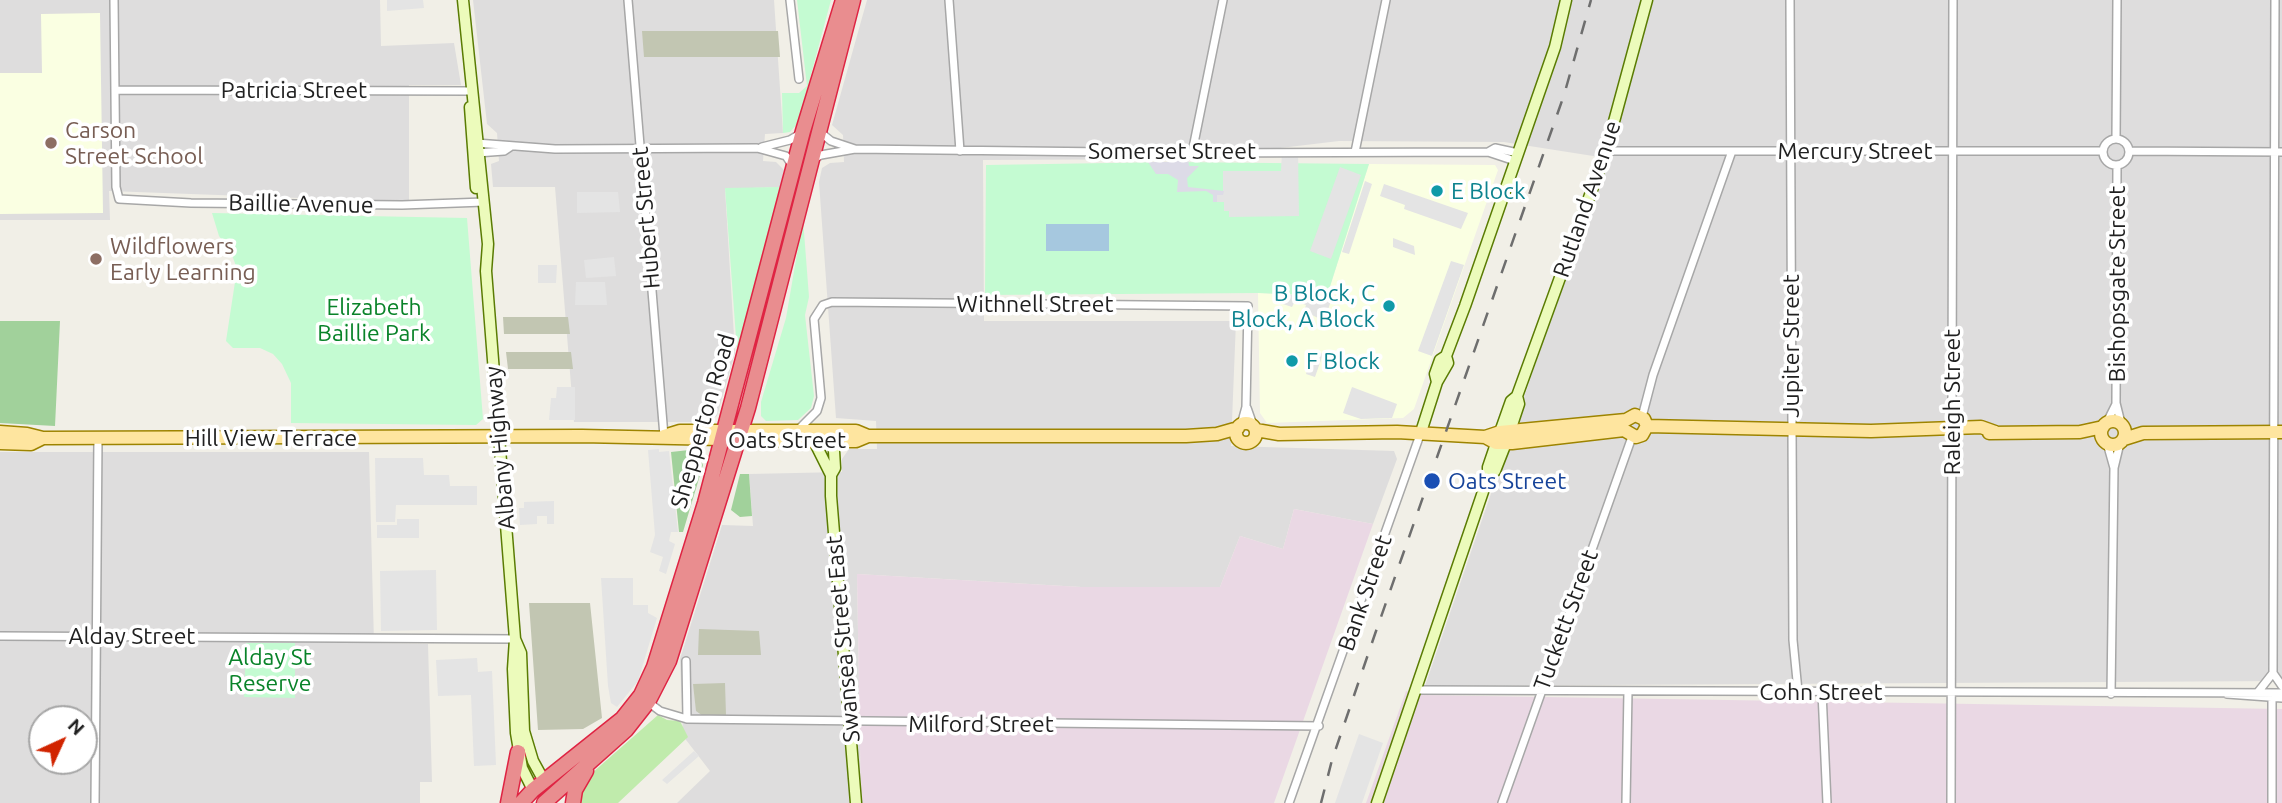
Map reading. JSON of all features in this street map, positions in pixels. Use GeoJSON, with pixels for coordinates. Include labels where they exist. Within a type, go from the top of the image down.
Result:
{"type":"FeatureCollection","features":[{"type":"Feature","properties":{"kind":"highway","name":"Shepperton Road"},"geometry":{"type":"LineString","coordinates":[[549,801],[626,730],[648,702],[661,679],[677,639],[739,435],[783,275],[808,163],[811,130],[843,0]]}},
{"type":"Feature","properties":{"kind":"highway","name":"Shepperton Road"},"geometry":{"type":"LineString","coordinates":[[521,803],[538,785],[622,719],[648,682],[723,436],[793,169],[811,130],[853,0]]}},
{"type":"Feature","properties":{"kind":"highway"},"geometry":{"type":"LineString","coordinates":[[508,803],[518,752]]}},
{"type":"Feature","properties":{"kind":"highway"},"geometry":{"type":"LineString","coordinates":[[573,803],[575,790],[597,756]]}},
{"type":"Feature","properties":{"kind":"main road","name":"Oats Street"},"geometry":{"type":"LineString","coordinates":[[739,435],[814,441],[856,431],[868,436],[1217,434],[1247,431],[1279,434],[1421,432],[1499,437],[1627,429],[1635,415],[1644,421]]}},
{"type":"Feature","properties":{"kind":"main road"},"geometry":{"type":"LineString","coordinates":[[2104,432],[2114,420],[2122,433]]}},
{"type":"Feature","properties":{"kind":"main road"},"geometry":{"type":"LineString","coordinates":[[1627,429],[1642,435],[1644,421],[1791,431],[1902,431],[1920,427],[1995,432],[2278,432]]}},
{"type":"Feature","properties":{"kind":"main road","name":"Oats Street"},"geometry":{"type":"LineString","coordinates":[[499,438],[664,436],[681,440],[797,431],[833,436]]}},
{"type":"Feature","properties":{"kind":"main road","name":"Hill View Terrace"},"geometry":{"type":"LineString","coordinates":[[0,432],[43,438],[499,438]]}},
{"type":"Feature","properties":{"kind":"main road","name":"Hill View Terrace"},"geometry":{"type":"LineString","coordinates":[[0,443],[31,444],[43,438]]}},
{"type":"Feature","properties":{"kind":"main road"},"geometry":{"type":"LineString","coordinates":[[538,785],[549,801]]}},
{"type":"Feature","properties":{"kind":"street"},"geometry":{"type":"LineString","coordinates":[[114,0],[117,90]]}},
{"type":"Feature","properties":{"kind":"street","name":"Albany Highway"},"geometry":{"type":"LineString","coordinates":[[463,0],[480,202],[488,244],[485,258],[515,639],[513,701],[518,752],[538,785]]}},
{"type":"Feature","properties":{"kind":"street","name":"Hubert Street"},"geometry":{"type":"LineString","coordinates":[[628,0],[664,436]]}},
{"type":"Feature","properties":{"kind":"street"},"geometry":{"type":"LineString","coordinates":[[790,0],[799,79]]}},
{"type":"Feature","properties":{"kind":"street"},"geometry":{"type":"LineString","coordinates":[[949,0],[960,151]]}},
{"type":"Feature","properties":{"kind":"street"},"geometry":{"type":"LineString","coordinates":[[1192,153],[1223,0]]}},
{"type":"Feature","properties":{"kind":"street"},"geometry":{"type":"LineString","coordinates":[[1355,152],[1386,0]]}},
{"type":"Feature","properties":{"kind":"street","name":"Bank Street"},"geometry":{"type":"LineString","coordinates":[[1289,803],[1319,726],[1437,382],[1448,363],[1446,356],[1555,47],[1566,0]]}},
{"type":"Feature","properties":{"kind":"street","name":"Rutland Avenue"},"geometry":{"type":"LineString","coordinates":[[1377,803],[1488,477],[1495,471],[1499,437],[1518,404],[1517,396],[1606,151],[1647,0]]}},
{"type":"Feature","properties":{"kind":"street","name":"Jupiter Street"},"geometry":{"type":"LineString","coordinates":[[1790,0],[1791,431],[1795,668],[1798,691]]}},
{"type":"Feature","properties":{"kind":"street","name":"Raleigh Street"},"geometry":{"type":"LineString","coordinates":[[1951,803],[1953,0]]}},
{"type":"Feature","properties":{"kind":"street"},"geometry":{"type":"LineString","coordinates":[[2116,139],[2117,0]]}},
{"type":"Feature","properties":{"kind":"street"},"geometry":{"type":"LineString","coordinates":[[2275,0],[2279,151],[2278,432],[2273,673],[2282,686]]}},
{"type":"Feature","properties":{"kind":"street","name":"Patricia Street"},"geometry":{"type":"LineString","coordinates":[[117,90],[471,95]]}},
{"type":"Feature","properties":{"kind":"street","name":"Baillie Avenue"},"geometry":{"type":"LineString","coordinates":[[117,90],[116,187],[119,199],[191,203],[480,202]]}},
{"type":"Feature","properties":{"kind":"street"},"geometry":{"type":"LineString","coordinates":[[476,148],[502,143],[510,148],[757,148],[790,140],[811,130]]}},
{"type":"Feature","properties":{"kind":"street","name":"Somerset Street"},"geometry":{"type":"LineString","coordinates":[[811,130],[831,141],[842,142],[855,149]]}},
{"type":"Feature","properties":{"kind":"street"},"geometry":{"type":"LineString","coordinates":[[2116,139],[2124,141],[2129,150],[2127,159],[2117,165],[2108,162],[2103,151],[2109,141],[2116,139]]}},
{"type":"Feature","properties":{"kind":"street"},"geometry":{"type":"LineString","coordinates":[[757,148],[786,156],[793,169]]}},
{"type":"Feature","properties":{"kind":"street","name":"Somerset Street"},"geometry":{"type":"LineString","coordinates":[[808,163],[821,155],[855,149],[1192,153],[1488,152],[1495,148],[1517,157]]}},
{"type":"Feature","properties":{"kind":"street"},"geometry":{"type":"LineString","coordinates":[[2129,150],[2279,151]]}},
{"type":"Feature","properties":{"kind":"street","name":"Mercury Street"},"geometry":{"type":"LineString","coordinates":[[1606,151],[2103,151]]}},
{"type":"Feature","properties":{"kind":"street"},"geometry":{"type":"LineString","coordinates":[[1644,421],[1653,375],[1732,151]]}},
{"type":"Feature","properties":{"kind":"street","name":"Bishopsgate Street"},"geometry":{"type":"LineString","coordinates":[[2110,694],[2114,468],[2122,433],[2116,403],[2117,165]]}},
{"type":"Feature","properties":{"kind":"street","name":"Withnell Street"},"geometry":{"type":"LineString","coordinates":[[797,431],[817,411],[822,386],[814,319],[823,306],[832,302],[1248,306],[1247,431]]}},
{"type":"Feature","properties":{"kind":"street","name":"Bishopsgate Street"},"geometry":{"type":"LineString","coordinates":[[2114,468],[2104,432],[2116,403]]}},
{"type":"Feature","properties":{"kind":"street","name":"Tuckett Street"},"geometry":{"type":"LineString","coordinates":[[1502,803],[1627,429]]}},
{"type":"Feature","properties":{"kind":"street","name":"Swansea Street East"},"geometry":{"type":"LineString","coordinates":[[831,475],[835,468],[833,436]]}},
{"type":"Feature","properties":{"kind":"street"},"geometry":{"type":"LineString","coordinates":[[95,803],[98,438]]}},
{"type":"Feature","properties":{"kind":"street","name":"Swansea Street East"},"geometry":{"type":"LineString","coordinates":[[814,441],[831,475],[856,803]]}},
{"type":"Feature","properties":{"kind":"street","name":"Alday Street"},"geometry":{"type":"LineString","coordinates":[[0,636],[515,639]]}},
{"type":"Feature","properties":{"kind":"street","name":"Albany Highway"},"geometry":{"type":"LineString","coordinates":[[515,639],[521,653],[524,731],[538,785]]}},
{"type":"Feature","properties":{"kind":"street"},"geometry":{"type":"LineString","coordinates":[[686,661],[687,719]]}},
{"type":"Feature","properties":{"kind":"street"},"geometry":{"type":"LineString","coordinates":[[2258,692],[2273,673]]}},
{"type":"Feature","properties":{"kind":"street","name":"Cohn Street"},"geometry":{"type":"LineString","coordinates":[[1416,690],[2110,694],[2282,692]]}},
{"type":"Feature","properties":{"kind":"street"},"geometry":{"type":"LineString","coordinates":[[1626,803],[1628,691]]}},
{"type":"Feature","properties":{"kind":"street"},"geometry":{"type":"LineString","coordinates":[[1822,692],[1827,803]]}},
{"type":"Feature","properties":{"kind":"street","name":"Cohn Street"},"geometry":{"type":"LineString","coordinates":[[2227,694],[2235,697],[2282,698]]}},
{"type":"Feature","properties":{"kind":"street"},"geometry":{"type":"LineString","coordinates":[[2272,699],[2272,803]]}},
{"type":"Feature","properties":{"kind":"street","name":"Milford Street"},"geometry":{"type":"LineString","coordinates":[[648,702],[660,711],[687,719],[851,723],[1319,726]]}},
{"type":"Feature","properties":{"kind":"shaded area"},"geometry":{"type":"Polygon","coordinates":[[[0,0],[380,0],[381,46],[454,43],[461,85],[409,85],[409,202],[109,191],[110,220],[0,220],[0,0]]]}},
{"type":"Feature","properties":{"kind":"shaded area"},"geometry":{"type":"Polygon","coordinates":[[[387,0],[423,0],[424,8],[387,11],[387,0]]]}},
{"type":"Feature","properties":{"kind":"shaded area"},"geometry":{"type":"Polygon","coordinates":[[[473,0],[774,0],[783,133],[765,134],[763,161],[776,162],[784,170],[780,187],[725,189],[735,353],[717,416],[709,422],[574,422],[555,187],[493,187],[491,164],[499,161],[497,133],[487,124],[473,0]]]}},
{"type":"Feature","properties":{"kind":"shaded area"},"geometry":{"type":"Polygon","coordinates":[[[867,0],[2282,0],[2282,681],[1425,686],[1606,158],[1504,142],[1339,141],[1188,159],[983,160],[984,321],[1236,321],[1231,446],[1394,451],[1397,459],[1373,524],[1294,509],[1283,549],[1240,536],[1220,587],[1081,587],[857,574],[861,803],[677,803],[710,771],[683,736],[680,659],[722,525],[753,526],[749,474],[842,472],[842,459],[849,449],[877,449],[876,421],[836,418],[819,182],[822,168],[830,163],[844,162],[843,135],[832,125],[867,0]]]}},
{"type":"Feature","properties":{"kind":"shaded area","name":"Carson Street School"},"geometry":{"type":"Polygon","coordinates":[[[100,13],[103,213],[0,214],[0,73],[42,73],[41,14],[100,13]]]}},
{"type":"Feature","properties":{"kind":"shaded area"},"geometry":{"type":"Polygon","coordinates":[[[642,31],[778,31],[780,57],[644,57],[642,31]]]}},
{"type":"Feature","properties":{"kind":"shaded area"},"geometry":{"type":"Polygon","coordinates":[[[1298,150],[1299,216],[1229,217],[1229,211],[1224,211],[1224,202],[1217,202],[1217,195],[1223,195],[1223,171],[1281,171],[1282,151],[1298,150]]]}},
{"type":"Feature","properties":{"kind":"shaded area"},"geometry":{"type":"Polygon","coordinates":[[[1173,159],[1188,159],[1189,166],[1199,166],[1187,178],[1188,187],[1224,191],[1223,195],[1217,195],[1217,202],[1213,202],[1213,195],[1206,191],[1177,192],[1178,180],[1168,174],[1156,174],[1148,162],[1171,162],[1173,159]]]}},
{"type":"Feature","properties":{"kind":"shaded area"},"geometry":{"type":"Polygon","coordinates":[[[1369,164],[1495,165],[1498,170],[1414,409],[1403,418],[1267,423],[1260,413],[1258,293],[1327,296],[1369,164]]]}},
{"type":"Feature","properties":{"kind":"shaded area"},"geometry":{"type":"Polygon","coordinates":[[[1340,167],[1361,175],[1331,259],[1310,251],[1340,167]]]}},
{"type":"Feature","properties":{"kind":"shaded area"},"geometry":{"type":"Polygon","coordinates":[[[1365,181],[1372,184],[1349,254],[1342,252],[1365,181]]]}},
{"type":"Feature","properties":{"kind":"shaded area"},"geometry":{"type":"Polygon","coordinates":[[[1384,184],[1468,213],[1461,229],[1404,209],[1405,205],[1380,196],[1384,184]]]}},
{"type":"Feature","properties":{"kind":"shaded area"},"geometry":{"type":"Polygon","coordinates":[[[577,192],[618,192],[620,212],[577,213],[577,192]]]}},
{"type":"Feature","properties":{"kind":"shaded area"},"geometry":{"type":"Polygon","coordinates":[[[1393,238],[1414,246],[1415,255],[1393,247],[1393,238]]]}},
{"type":"Feature","properties":{"kind":"shaded area"},"geometry":{"type":"Polygon","coordinates":[[[614,257],[616,276],[586,278],[584,260],[614,257]]]}},
{"type":"Feature","properties":{"kind":"shaded area"},"geometry":{"type":"Polygon","coordinates":[[[1451,261],[1464,265],[1432,356],[1418,351],[1451,261]]]}},
{"type":"Feature","properties":{"kind":"shaded area"},"geometry":{"type":"Polygon","coordinates":[[[538,265],[557,265],[556,283],[538,283],[538,265]]]}},
{"type":"Feature","properties":{"kind":"shaded area"},"geometry":{"type":"Polygon","coordinates":[[[576,282],[605,282],[607,305],[575,305],[576,282]]]}},
{"type":"Feature","properties":{"kind":"shaded area"},"geometry":{"type":"Polygon","coordinates":[[[1279,294],[1332,298],[1324,321],[1304,311],[1306,305],[1295,301],[1292,307],[1277,302],[1279,294]]]}},
{"type":"Feature","properties":{"kind":"shaded area"},"geometry":{"type":"Polygon","coordinates":[[[503,317],[568,317],[570,334],[504,334],[503,317]]]}},
{"type":"Feature","properties":{"kind":"shaded area"},"geometry":{"type":"Polygon","coordinates":[[[1314,350],[1323,354],[1315,377],[1306,374],[1314,350]]]}},
{"type":"Feature","properties":{"kind":"shaded area"},"geometry":{"type":"Polygon","coordinates":[[[506,352],[571,352],[573,369],[508,369],[506,352]]]}},
{"type":"Feature","properties":{"kind":"shaded area"},"geometry":{"type":"Polygon","coordinates":[[[557,387],[575,387],[575,420],[549,420],[551,398],[556,398],[557,387]]]}},
{"type":"Feature","properties":{"kind":"shaded area"},"geometry":{"type":"Polygon","coordinates":[[[1352,387],[1397,404],[1392,418],[1361,419],[1343,413],[1352,387]]]}},
{"type":"Feature","properties":{"kind":"shaded area"},"geometry":{"type":"Polygon","coordinates":[[[659,449],[659,452],[669,451],[678,532],[671,532],[669,541],[675,544],[666,574],[659,571],[663,557],[650,552],[655,535],[648,450],[659,449]]]}},
{"type":"Feature","properties":{"kind":"shaded area"},"geometry":{"type":"Polygon","coordinates":[[[0,452],[369,452],[374,643],[428,644],[432,782],[420,782],[420,803],[0,803],[0,452]]]}},
{"type":"Feature","properties":{"kind":"shaded area"},"geometry":{"type":"Polygon","coordinates":[[[375,458],[423,458],[424,475],[449,475],[450,486],[477,486],[477,505],[396,505],[395,522],[376,522],[375,458]]]}},
{"type":"Feature","properties":{"kind":"shaded area"},"geometry":{"type":"Polygon","coordinates":[[[554,501],[554,524],[547,524],[547,516],[537,516],[537,524],[520,525],[519,508],[524,508],[524,502],[554,501]]]}},
{"type":"Feature","properties":{"kind":"shaded area"},"geometry":{"type":"Polygon","coordinates":[[[1294,509],[1373,524],[1274,803],[861,803],[857,574],[1081,587],[1220,587],[1240,536],[1283,549],[1294,509]]]}},
{"type":"Feature","properties":{"kind":"shaded area"},"geometry":{"type":"Polygon","coordinates":[[[397,519],[419,519],[419,538],[377,538],[377,525],[397,525],[397,519]]]}},
{"type":"Feature","properties":{"kind":"shaded area"},"geometry":{"type":"Polygon","coordinates":[[[436,570],[437,630],[381,631],[380,571],[436,570]]]}},
{"type":"Feature","properties":{"kind":"shaded area"},"geometry":{"type":"Polygon","coordinates":[[[601,578],[633,578],[633,605],[648,605],[648,613],[657,618],[638,681],[617,707],[611,703],[608,686],[601,578]]]}},
{"type":"Feature","properties":{"kind":"shaded area"},"geometry":{"type":"Polygon","coordinates":[[[529,603],[590,603],[602,718],[583,729],[538,730],[529,603]]]}},
{"type":"Feature","properties":{"kind":"shaded area"},"geometry":{"type":"Polygon","coordinates":[[[699,629],[759,631],[761,655],[698,655],[699,629]]]}},
{"type":"Feature","properties":{"kind":"shaded area"},"geometry":{"type":"Polygon","coordinates":[[[477,658],[478,672],[492,671],[496,765],[474,766],[471,695],[438,696],[436,660],[477,658]]]}},
{"type":"Feature","properties":{"kind":"shaded area"},"geometry":{"type":"Polygon","coordinates":[[[725,683],[726,715],[703,716],[696,711],[693,684],[725,683]]]}},
{"type":"Feature","properties":{"kind":"shaded area"},"geometry":{"type":"Polygon","coordinates":[[[1406,691],[1420,695],[2282,709],[2282,803],[1366,803],[1406,691]]]}},
{"type":"Feature","properties":{"kind":"shaded area"},"geometry":{"type":"Polygon","coordinates":[[[1359,734],[1383,743],[1362,803],[1335,803],[1359,734]]]}},
{"type":"Feature","properties":{"kind":"shaded area"},"geometry":{"type":"Polygon","coordinates":[[[694,751],[699,756],[667,784],[662,780],[694,751]]]}},
{"type":"Feature","properties":{"kind":"green space"},"geometry":{"type":"Polygon","coordinates":[[[797,0],[831,0],[798,123],[790,132],[783,133],[782,93],[799,93],[807,86],[797,0]]]}},
{"type":"Feature","properties":{"kind":"green space"},"geometry":{"type":"Polygon","coordinates":[[[1171,162],[1369,164],[1327,296],[1258,293],[985,295],[986,165],[1171,162]]]}},
{"type":"Feature","properties":{"kind":"green space"},"geometry":{"type":"Polygon","coordinates":[[[780,187],[737,351],[725,188],[780,187]]]}},
{"type":"Feature","properties":{"kind":"green space","name":"Elizabeth Baillie Park"},"geometry":{"type":"Polygon","coordinates":[[[212,213],[467,218],[483,419],[476,425],[291,423],[291,383],[282,364],[273,354],[260,348],[233,348],[226,341],[237,269],[231,252],[219,236],[212,213]]]}},
{"type":"Feature","properties":{"kind":"green space"},"geometry":{"type":"Polygon","coordinates":[[[803,219],[809,297],[805,315],[814,396],[811,408],[798,420],[766,421],[761,416],[761,402],[786,318],[803,219]]]}},
{"type":"Feature","properties":{"kind":"green space"},"geometry":{"type":"Polygon","coordinates":[[[0,321],[60,321],[55,426],[0,423],[0,321]]]}},
{"type":"Feature","properties":{"kind":"green space"},"geometry":{"type":"Polygon","coordinates":[[[689,450],[699,456],[703,465],[683,532],[679,532],[671,452],[689,450]]]}},
{"type":"Feature","properties":{"kind":"green space"},"geometry":{"type":"Polygon","coordinates":[[[740,474],[749,474],[752,516],[740,517],[731,510],[740,474]]]}},
{"type":"Feature","properties":{"kind":"green space","name":"Alday St Reserve"},"geometry":{"type":"Polygon","coordinates":[[[246,643],[295,643],[295,698],[244,697],[246,643]]]}},
{"type":"Feature","properties":{"kind":"green space"},"geometry":{"type":"Polygon","coordinates":[[[658,715],[667,720],[680,721],[688,737],[618,803],[578,803],[591,774],[658,715]]]}},
{"type":"Feature","properties":{"kind":"water"},"geometry":{"type":"Polygon","coordinates":[[[1046,224],[1109,224],[1109,251],[1046,251],[1046,224]]]}},
{"type":"Feature","properties":{"kind":"railway"},"geometry":{"type":"LineString","coordinates":[[1321,803],[1332,760],[1375,634],[1564,95],[1591,0]]}},
{"type":"Feature","properties":{"kind":"place","name":"Carson Street School"},"geometry":{"type":"Point","coordinates":[51,143]}},
{"type":"Feature","properties":{"kind":"place","name":"E Block"},"geometry":{"type":"Point","coordinates":[1437,191]}},
{"type":"Feature","properties":{"kind":"place","name":"Wildflowers Early Learning"},"geometry":{"type":"Point","coordinates":[96,259]}},
{"type":"Feature","properties":{"kind":"place","name":"B Block, C Block, A Block"},"geometry":{"type":"Point","coordinates":[1389,306]}},
{"type":"Feature","properties":{"kind":"place","name":"F Block"},"geometry":{"type":"Point","coordinates":[1292,361]}},
{"type":"Feature","properties":{"kind":"place","name":"Oats Street"},"geometry":{"type":"Point","coordinates":[1432,481]}}]}
